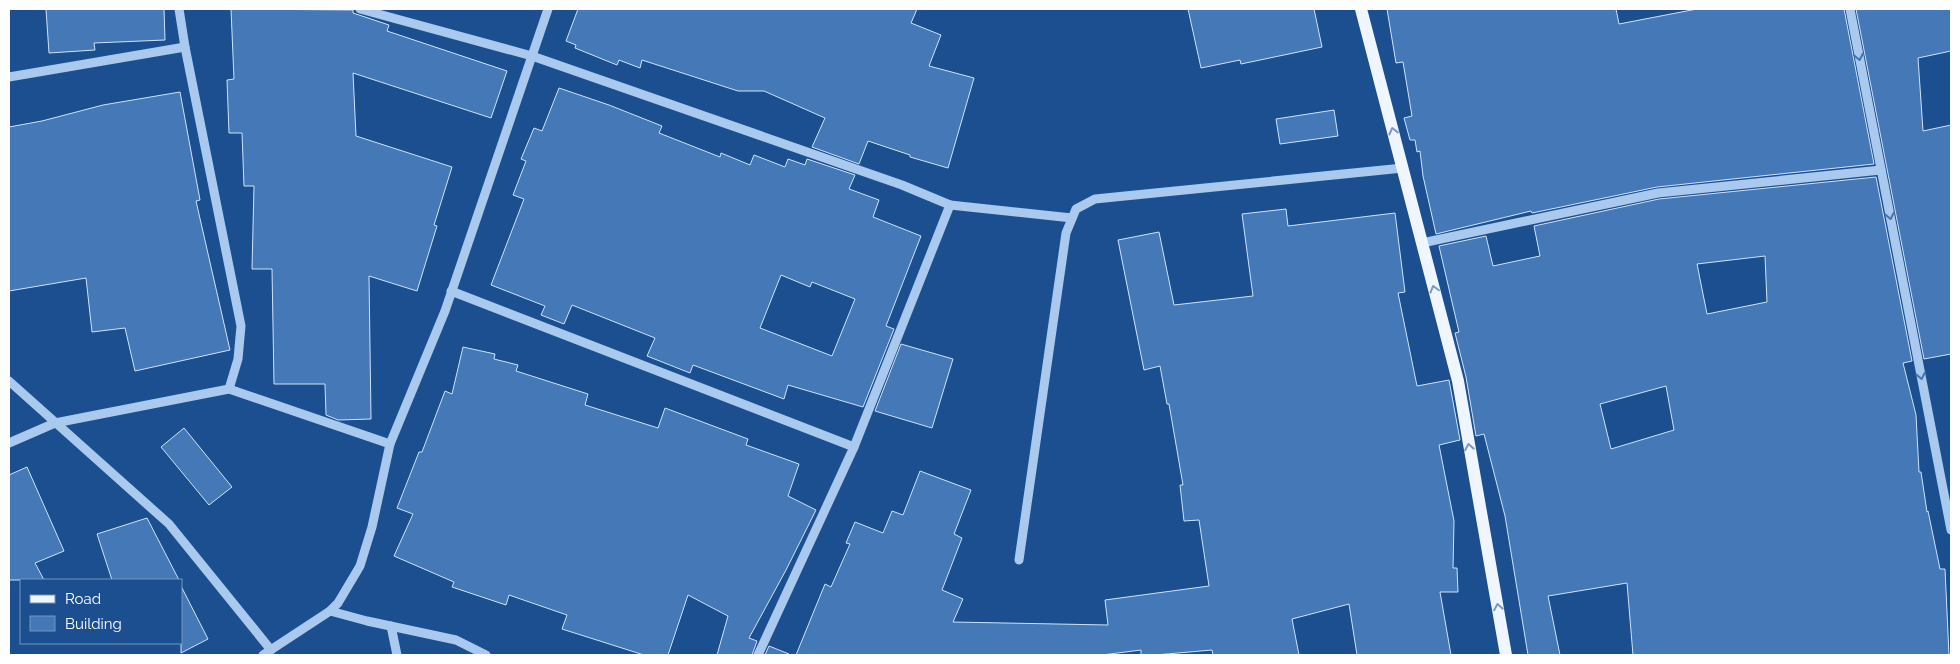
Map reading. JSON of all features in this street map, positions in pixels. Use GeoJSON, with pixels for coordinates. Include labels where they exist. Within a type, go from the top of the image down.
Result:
{"type":"FeatureCollection","features":[{"type":"Feature","properties":{"kind":"main road"},"geometry":{"type":"LineString","coordinates":[[1362,9],[1458,380],[1506,655]]}},
{"type":"Feature","properties":{"kind":"street"},"geometry":{"type":"LineString","coordinates":[[179,9],[241,326],[238,359],[229,390]]}},
{"type":"Feature","properties":{"kind":"street"},"geometry":{"type":"LineString","coordinates":[[360,9],[532,56],[902,185],[950,206],[1072,218]]}},
{"type":"Feature","properties":{"kind":"street"},"geometry":{"type":"LineString","coordinates":[[263,655],[330,611],[338,603],[360,566],[372,527],[390,444],[445,311],[548,9]]}},
{"type":"Feature","properties":{"kind":"street"},"geometry":{"type":"LineString","coordinates":[[1850,9],[1951,530]]}},
{"type":"Feature","properties":{"kind":"street"},"geometry":{"type":"LineString","coordinates":[[9,77],[185,47]]}},
{"type":"Feature","properties":{"kind":"street"},"geometry":{"type":"LineString","coordinates":[[1019,560],[1066,233],[1076,209],[1095,199],[1403,168]]}},
{"type":"Feature","properties":{"kind":"street"},"geometry":{"type":"LineString","coordinates":[[1422,243],[1658,193],[1881,170]]}},
{"type":"Feature","properties":{"kind":"street"},"geometry":{"type":"LineString","coordinates":[[758,655],[854,447],[950,206]]}},
{"type":"Feature","properties":{"kind":"street"},"geometry":{"type":"LineString","coordinates":[[451,290],[854,447]]}},
{"type":"Feature","properties":{"kind":"street"},"geometry":{"type":"LineString","coordinates":[[9,381],[169,524],[271,650]]}},
{"type":"Feature","properties":{"kind":"street"},"geometry":{"type":"LineString","coordinates":[[9,443],[55,423],[229,390],[390,444]]}},
{"type":"Feature","properties":{"kind":"street"},"geometry":{"type":"LineString","coordinates":[[330,611],[456,640],[486,655]]}},
{"type":"Feature","properties":{"kind":"street"},"geometry":{"type":"LineString","coordinates":[[392,626],[397,655]]}},
{"type":"Feature","properties":{"kind":"building"},"geometry":{"type":"Polygon","coordinates":[[[46,9],[164,9],[165,40],[94,43],[95,50],[49,53],[46,9]]]}},
{"type":"Feature","properties":{"kind":"building"},"geometry":{"type":"Polygon","coordinates":[[[231,9],[353,10],[353,13],[389,25],[387,31],[507,71],[491,118],[353,73],[356,136],[452,167],[434,225],[437,226],[417,291],[369,276],[371,419],[338,420],[326,415],[325,384],[274,384],[272,269],[252,269],[254,186],[244,186],[242,133],[229,133],[227,80],[234,79],[231,9]]]}},
{"type":"Feature","properties":{"kind":"building"},"geometry":{"type":"Polygon","coordinates":[[[578,9],[917,9],[911,23],[941,35],[929,66],[974,78],[948,168],[910,157],[910,155],[868,141],[859,164],[812,147],[825,118],[764,91],[738,91],[642,60],[640,68],[619,60],[617,65],[575,48],[576,45],[566,41],[578,9]]]}},
{"type":"Feature","properties":{"kind":"building"},"geometry":{"type":"Polygon","coordinates":[[[1188,9],[1314,9],[1322,47],[1241,64],[1240,60],[1201,68],[1188,9]]]}},
{"type":"Feature","properties":{"kind":"building"},"geometry":{"type":"Polygon","coordinates":[[[1387,9],[1616,9],[1619,24],[1697,9],[1844,9],[1874,164],[1657,187],[1532,213],[1531,211],[1436,234],[1423,176],[1420,151],[1417,152],[1415,140],[1410,140],[1404,118],[1412,116],[1403,62],[1396,63],[1387,9]]]}},
{"type":"Feature","properties":{"kind":"building"},"geometry":{"type":"Polygon","coordinates":[[[1856,9],[1951,9],[1951,51],[1918,58],[1923,131],[1951,125],[1951,354],[1924,359],[1856,9]]]}},
{"type":"Feature","properties":{"kind":"building"},"geometry":{"type":"Polygon","coordinates":[[[559,88],[662,126],[659,133],[720,157],[721,153],[750,165],[754,155],[785,167],[788,159],[805,165],[807,159],[855,175],[849,189],[879,200],[873,217],[921,236],[886,326],[894,329],[863,407],[788,385],[784,399],[693,365],[690,373],[647,356],[655,338],[572,305],[564,324],[541,315],[545,306],[491,285],[524,199],[513,195],[526,161],[521,159],[534,128],[542,131],[559,88]],[[781,275],[760,328],[832,356],[855,299],[812,282],[810,287],[781,275]]]}},
{"type":"Feature","properties":{"kind":"building"},"geometry":{"type":"Polygon","coordinates":[[[180,92],[200,200],[196,201],[230,350],[135,371],[125,328],[92,332],[86,278],[9,291],[9,127],[42,121],[103,105],[180,92]]]}},
{"type":"Feature","properties":{"kind":"building"},"geometry":{"type":"Polygon","coordinates":[[[1334,110],[1338,136],[1280,144],[1276,119],[1334,110]]]}},
{"type":"Feature","properties":{"kind":"building"},"geometry":{"type":"Polygon","coordinates":[[[1876,177],[1912,361],[1903,363],[1916,415],[1919,472],[1921,472],[1927,512],[1940,569],[1945,569],[1949,655],[1633,655],[1627,583],[1548,596],[1560,655],[1528,655],[1505,516],[1484,434],[1476,436],[1466,377],[1455,333],[1459,332],[1439,246],[1486,236],[1493,266],[1540,256],[1534,226],[1659,199],[1876,177]],[[1765,256],[1697,264],[1707,314],[1767,302],[1765,256]],[[1666,386],[1600,404],[1611,449],[1674,430],[1666,386]]]}},
{"type":"Feature","properties":{"kind":"building"},"geometry":{"type":"Polygon","coordinates":[[[1286,209],[1288,226],[1395,213],[1405,292],[1398,293],[1417,386],[1449,380],[1460,440],[1439,445],[1454,521],[1453,568],[1457,568],[1458,592],[1440,592],[1451,655],[1357,655],[1349,604],[1292,619],[1299,655],[1213,655],[1212,650],[1141,655],[1141,650],[1102,655],[796,655],[825,584],[831,587],[850,544],[846,543],[855,522],[883,533],[892,511],[903,515],[920,471],[971,490],[954,534],[962,538],[942,590],[963,599],[953,622],[1108,625],[1105,600],[1209,586],[1199,520],[1184,521],[1180,485],[1183,485],[1169,404],[1167,404],[1160,366],[1144,370],[1118,240],[1159,232],[1174,305],[1253,296],[1242,214],[1286,209]]]}},
{"type":"Feature","properties":{"kind":"building"},"geometry":{"type":"Polygon","coordinates":[[[901,344],[953,359],[932,428],[875,411],[901,344]]]}},
{"type":"Feature","properties":{"kind":"building"},"geometry":{"type":"Polygon","coordinates":[[[463,347],[495,354],[494,359],[518,365],[516,371],[588,394],[585,405],[658,428],[665,408],[748,439],[746,445],[799,464],[788,496],[816,510],[749,638],[757,641],[752,655],[717,655],[728,616],[688,595],[668,655],[644,655],[562,629],[567,615],[509,595],[506,605],[452,587],[454,582],[394,556],[413,514],[397,508],[419,452],[422,452],[445,391],[452,394],[463,347]]]}},
{"type":"Feature","properties":{"kind":"building"},"geometry":{"type":"Polygon","coordinates":[[[184,428],[232,487],[209,505],[161,447],[184,428]]]}},
{"type":"Feature","properties":{"kind":"building"},"geometry":{"type":"Polygon","coordinates":[[[27,467],[64,551],[35,563],[43,579],[9,580],[9,475],[27,467]]]}},
{"type":"Feature","properties":{"kind":"building"},"geometry":{"type":"Polygon","coordinates":[[[147,518],[178,579],[112,579],[97,534],[147,518]]]}},
{"type":"Feature","properties":{"kind":"building"},"geometry":{"type":"Polygon","coordinates":[[[182,588],[208,639],[181,653],[182,644],[182,588]]]}},
{"type":"Feature","properties":{"kind":"building"},"geometry":{"type":"Polygon","coordinates":[[[769,646],[789,654],[765,655],[769,646]]]}}]}
